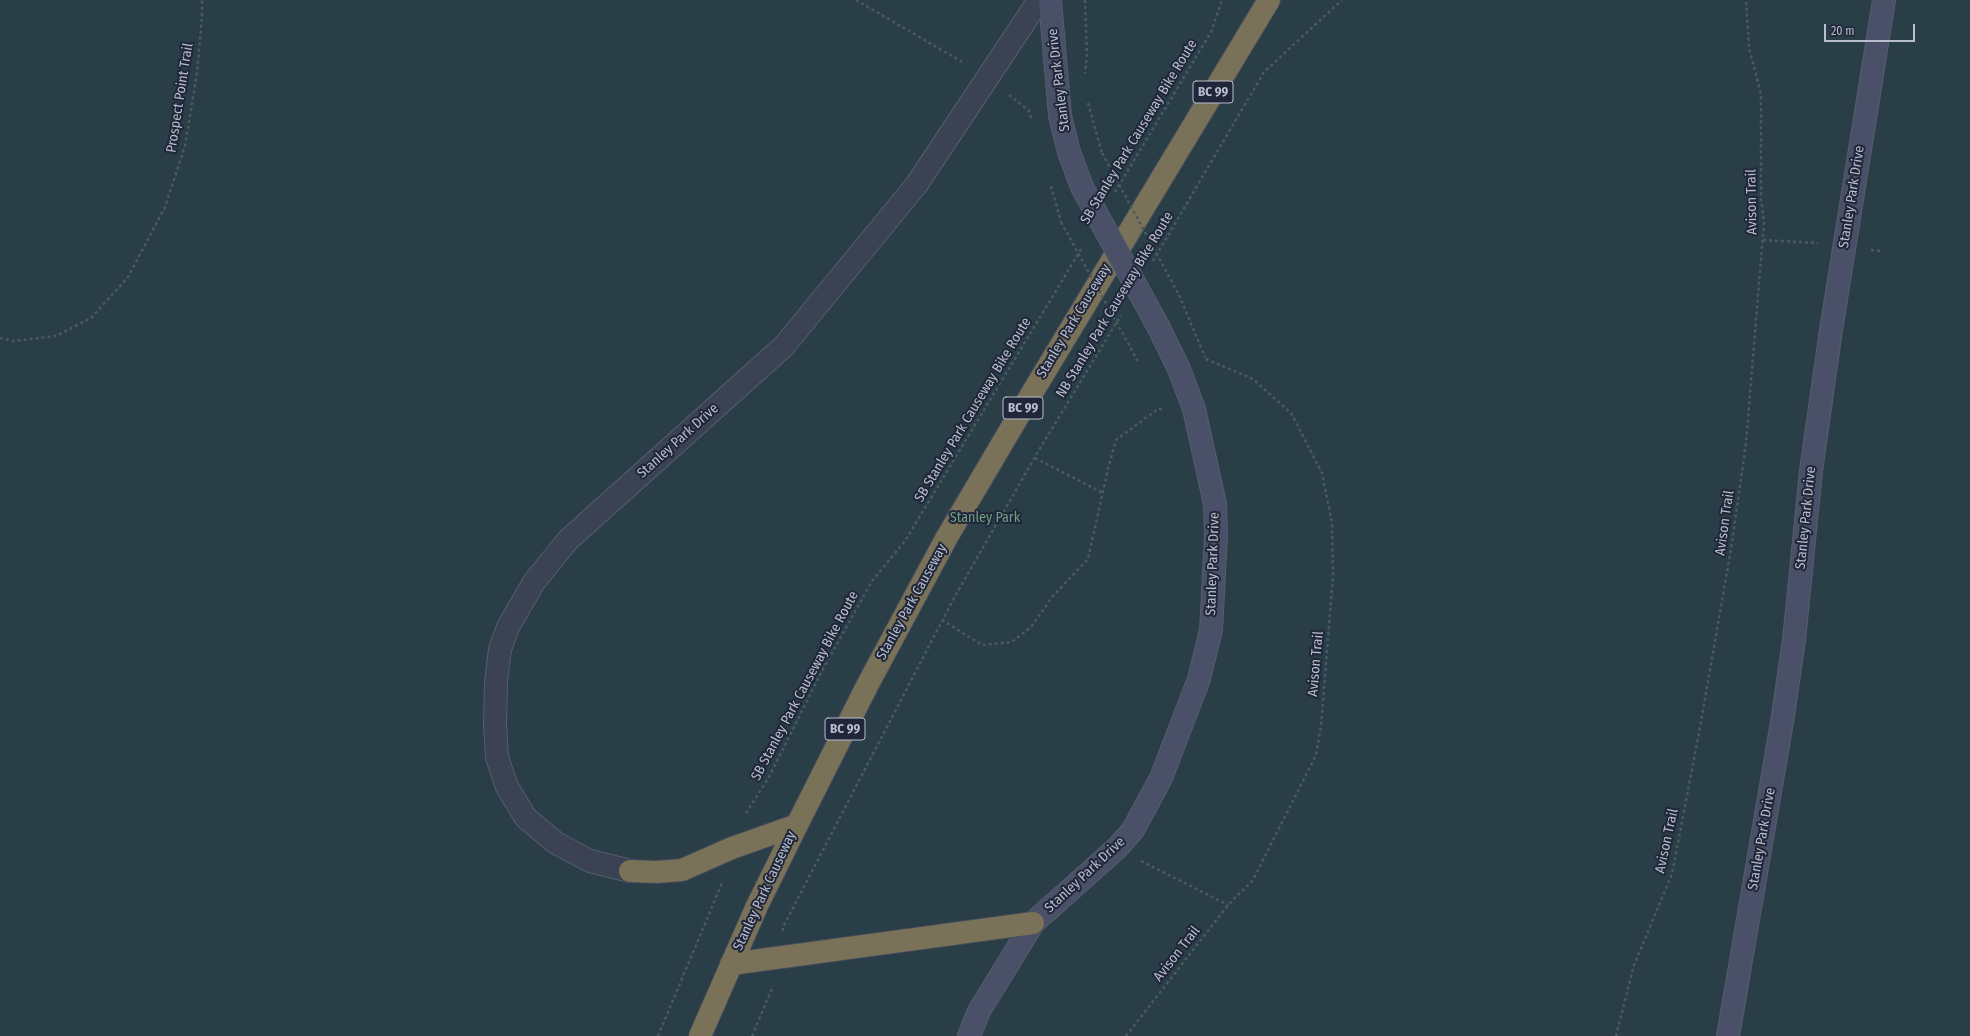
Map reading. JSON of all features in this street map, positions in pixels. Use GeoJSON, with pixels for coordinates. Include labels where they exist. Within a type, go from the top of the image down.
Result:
{"type":"FeatureCollection","features":[{"type":"Feature","properties":{"kind":"highway","name":"Stanley Park Causeway"},"geometry":{"type":"LineString","coordinates":[[700,1036],[731,964],[797,825],[868,684],[980,480],[1269,0]]}},
{"type":"Feature","properties":{"kind":"highway"},"geometry":{"type":"LineString","coordinates":[[630,871],[657,872],[682,870],[732,848],[797,825]]}},
{"type":"Feature","properties":{"kind":"highway"},"geometry":{"type":"LineString","coordinates":[[731,964],[1033,923]]}},
{"type":"Feature","properties":{"kind":"street","name":"Stanley Park Drive"},"geometry":{"type":"LineString","coordinates":[[630,871],[590,861],[556,843],[526,818],[507,787],[497,756],[495,725],[497,676],[500,649],[508,627],[534,582],[568,540],[784,346],[917,184],[1039,0]]}},
{"type":"Feature","properties":{"kind":"street","name":"Stanley Park Drive"},"geometry":{"type":"LineString","coordinates":[[969,1036],[979,1011],[1033,923],[1117,848],[1133,830],[1161,778],[1199,679],[1211,630],[1216,536],[1215,504],[1194,409],[1179,369],[1159,328],[1082,187],[1069,152],[1060,116],[1050,0]]}},
{"type":"Feature","properties":{"kind":"street","name":"Stanley Park Drive"},"geometry":{"type":"LineString","coordinates":[[1728,1036],[1782,722],[1794,640],[1811,471],[1831,330],[1884,0]]}},
{"type":"Feature","properties":{"kind":"path","name":"Prospect Point Trail"},"geometry":{"type":"LineString","coordinates":[[0,338],[14,341],[56,336],[91,318],[128,277],[164,207],[185,146],[197,72],[202,0]]}},
{"type":"Feature","properties":{"kind":"path"},"geometry":{"type":"LineString","coordinates":[[856,0],[988,78],[1029,111],[1034,126]]}},
{"type":"Feature","properties":{"kind":"path"},"geometry":{"type":"LineString","coordinates":[[1085,0],[1087,54],[1085,76]]}},
{"type":"Feature","properties":{"kind":"path","name":"SB Stanley Park Causeway Bike Route"},"geometry":{"type":"LineString","coordinates":[[1113,196],[1211,32],[1222,0]]}},
{"type":"Feature","properties":{"kind":"path","name":"NB Stanley Park Causeway Bike Route"},"geometry":{"type":"LineString","coordinates":[[1153,262],[1264,72],[1342,0]]}},
{"type":"Feature","properties":{"kind":"path","name":"Avison Trail"},"geometry":{"type":"LineString","coordinates":[[1616,1036],[1634,965],[1672,874],[1700,733],[1732,543],[1746,443],[1764,222],[1761,199],[1761,94],[1749,48],[1746,0]]}},
{"type":"Feature","properties":{"kind":"path","name":"Avison Trail"},"geometry":{"type":"LineString","coordinates":[[1087,97],[1090,117],[1102,153],[1179,295],[1206,359],[1253,379],[1291,413],[1322,473],[1332,523],[1334,576],[1321,726],[1316,755],[1253,880],[1228,905],[1126,1036]]}},
{"type":"Feature","properties":{"kind":"path"},"geometry":{"type":"LineString","coordinates":[[1050,185],[1061,222],[1139,364]]}},
{"type":"Feature","properties":{"kind":"path"},"geometry":{"type":"LineString","coordinates":[[1763,240],[1823,244]]}},
{"type":"Feature","properties":{"kind":"path","name":"SB Stanley Park Causeway Bike Route"},"geometry":{"type":"LineString","coordinates":[[745,815],[768,779],[822,671],[872,581],[905,541],[1084,244]]}},
{"type":"Feature","properties":{"kind":"path","name":"NB Stanley Park Causeway Bike Route"},"geometry":{"type":"LineString","coordinates":[[782,934],[783,927],[942,620],[1035,458],[1125,309]]}},
{"type":"Feature","properties":{"kind":"path"},"geometry":{"type":"LineString","coordinates":[[942,620],[982,645],[1012,642],[1031,627],[1056,592],[1088,558],[1116,440],[1158,410],[1194,409]]}},
{"type":"Feature","properties":{"kind":"path"},"geometry":{"type":"LineString","coordinates":[[1035,458],[1103,493]]}},
{"type":"Feature","properties":{"kind":"path"},"geometry":{"type":"LineString","coordinates":[[1117,848],[1228,905]]}},
{"type":"Feature","properties":{"kind":"path"},"geometry":{"type":"LineString","coordinates":[[658,1036],[724,877]]}},
{"type":"Feature","properties":{"kind":"path"},"geometry":{"type":"LineString","coordinates":[[752,1036],[776,979]]}},
{"type":"Feature","properties":{"kind":"green space","name":"Stanley Park"},"geometry":{"type":"Polygon","coordinates":[[[0,0],[1970,0],[1970,1036],[0,1036],[0,0]]]}}]}
